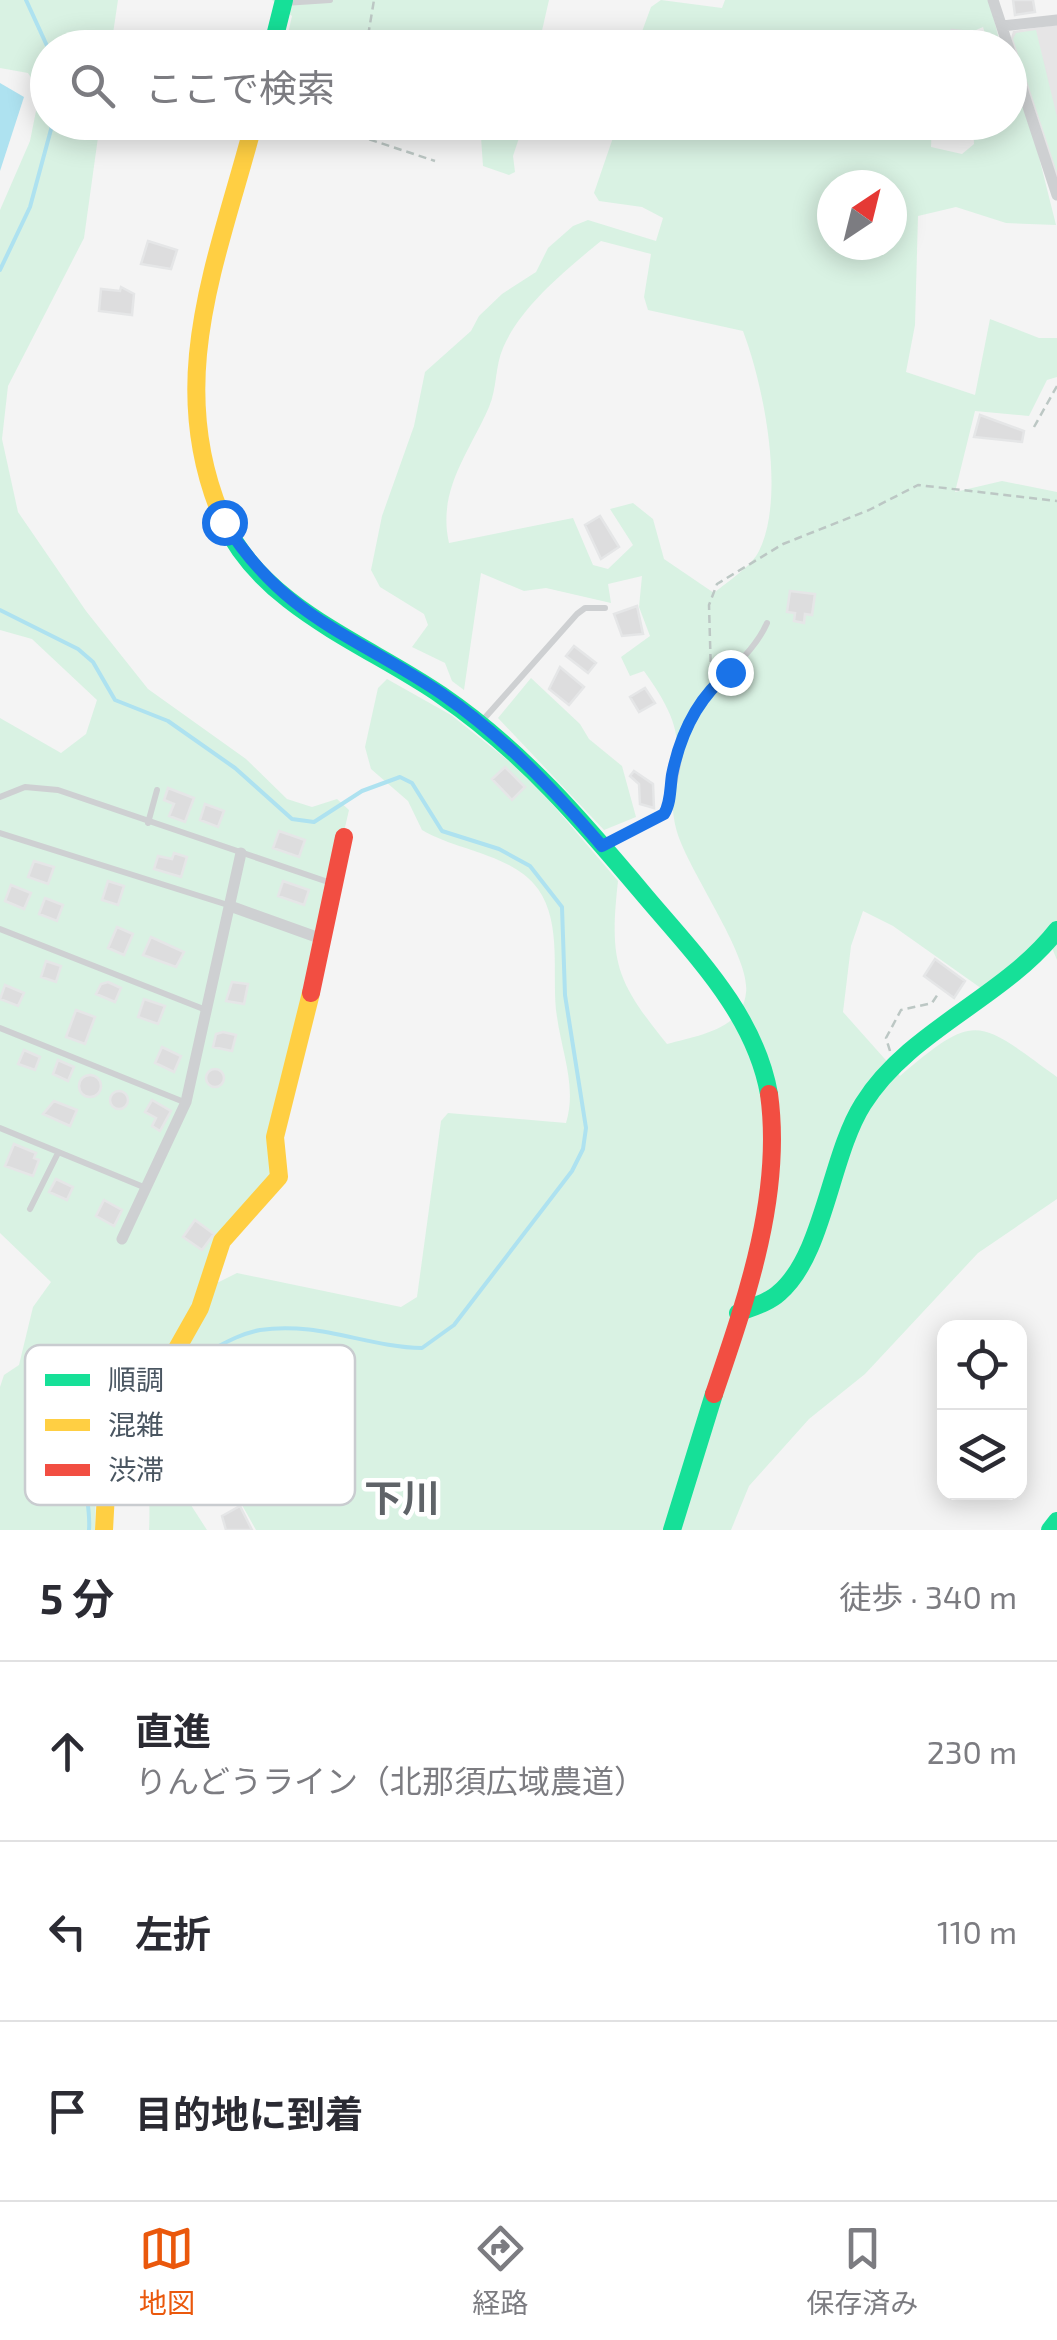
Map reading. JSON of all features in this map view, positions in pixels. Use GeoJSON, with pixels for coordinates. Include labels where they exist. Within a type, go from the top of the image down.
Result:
{"type":"FeatureCollection","features":[{"type":"Feature","properties":{"kind":"street"},"geometry":{"type":"LineString","coordinates":[[993,0],[1003,30]]}},
{"type":"Feature","properties":{"kind":"street"},"geometry":{"type":"LineString","coordinates":[[277,30],[284,2]]}},
{"type":"Feature","properties":{"kind":"street"},"geometry":{"type":"LineString","coordinates":[[1002,26],[1057,20]]}},
{"type":"Feature","properties":{"kind":"street"},"geometry":{"type":"LineString","coordinates":[[1027,103],[1057,195]]}},
{"type":"Feature","properties":{"kind":"street"},"geometry":{"type":"LineString","coordinates":[[250,140],[201,336],[194,382],[194,417],[209,486],[234,538],[271,586],[304,614],[438,692],[480,722],[532,768],[710,972],[759,1056],[770,1094],[770,1182],[738,1312],[672,1530]]}},
{"type":"Feature","properties":{"kind":"street"},"geometry":{"type":"LineString","coordinates":[[179,1345],[200,1308],[222,1241],[279,1177],[275,1137],[344,838]]}},
{"type":"Feature","properties":{"kind":"street"},"geometry":{"type":"LineString","coordinates":[[122,1238],[186,1102],[241,853]]}},
{"type":"Feature","properties":{"kind":"street"},"geometry":{"type":"LineString","coordinates":[[230,906],[322,939]]}},
{"type":"Feature","properties":{"kind":"street"},"geometry":{"type":"LineString","coordinates":[[738,1312],[766,1302],[784,1288],[800,1261],[847,1127],[869,1094],[900,1064],[1023,966],[1057,930]]}},
{"type":"Feature","properties":{"kind":"street"},"geometry":{"type":"LineString","coordinates":[[104,1530],[106,1505]]}},
{"type":"Feature","properties":{"kind":"street"},"geometry":{"type":"LineString","coordinates":[[1050,1530],[1057,1522]]}},
{"type":"Feature","properties":{"kind":"lane"},"geometry":{"type":"LineString","coordinates":[[284,2],[330,0]]}},
{"type":"Feature","properties":{"kind":"lane"},"geometry":{"type":"LineString","coordinates":[[480,722],[577,614],[585,608],[606,608]]}},
{"type":"Feature","properties":{"kind":"lane"},"geometry":{"type":"LineString","coordinates":[[602,846],[664,814],[681,741],[708,692],[756,648],[767,622]]}},
{"type":"Feature","properties":{"kind":"lane"},"geometry":{"type":"LineString","coordinates":[[0,797],[25,787],[44,786],[334,884]]}},
{"type":"Feature","properties":{"kind":"lane"},"geometry":{"type":"LineString","coordinates":[[148,823],[157,790]]}},
{"type":"Feature","properties":{"kind":"lane"},"geometry":{"type":"LineString","coordinates":[[0,833],[230,906]]}},
{"type":"Feature","properties":{"kind":"lane"},"geometry":{"type":"LineString","coordinates":[[0,929],[206,1010]]}},
{"type":"Feature","properties":{"kind":"lane"},"geometry":{"type":"LineString","coordinates":[[0,1028],[186,1102]]}},
{"type":"Feature","properties":{"kind":"lane"},"geometry":{"type":"LineString","coordinates":[[0,1128],[147,1188]]}},
{"type":"Feature","properties":{"kind":"lane"},"geometry":{"type":"LineString","coordinates":[[30,1209],[58,1153]]}},
{"type":"Feature","properties":{"kind":"path"},"geometry":{"type":"LineString","coordinates":[[369,30],[374,0]]}},
{"type":"Feature","properties":{"kind":"path"},"geometry":{"type":"LineString","coordinates":[[371,140],[435,161]]}},
{"type":"Feature","properties":{"kind":"path"},"geometry":{"type":"LineString","coordinates":[[1034,427],[1057,386]]}},
{"type":"Feature","properties":{"kind":"path"},"geometry":{"type":"LineString","coordinates":[[708,692],[709,605],[717,584],[783,544],[869,510],[918,485],[1057,501]]}},
{"type":"Feature","properties":{"kind":"path"},"geometry":{"type":"LineString","coordinates":[[900,1064],[887,1047],[891,1026],[902,1010],[932,1003],[938,994]]}},
{"type":"Feature","properties":{"kind":"shaded area"},"geometry":{"type":"Polygon","coordinates":[[[1057,25],[1057,179],[1027,87],[1027,30],[1020,30],[1057,25]]]}},
{"type":"Feature","properties":{"kind":"green space"},"geometry":{"type":"Polygon","coordinates":[[[0,0],[118,0],[114,30],[30,30],[30,76],[0,68],[0,0]]]}},
{"type":"Feature","properties":{"kind":"green space"},"geometry":{"type":"Polygon","coordinates":[[[272,0],[549,0],[542,30],[289,30],[292,16],[272,0]]]}},
{"type":"Feature","properties":{"kind":"green space"},"geometry":{"type":"Polygon","coordinates":[[[661,0],[722,8],[725,0],[989,0],[997,30],[983,27],[643,30],[651,7],[661,0]]]}},
{"type":"Feature","properties":{"kind":"green space"},"geometry":{"type":"Polygon","coordinates":[[[1036,30],[1057,117],[1057,172],[1027,81],[1027,31],[1036,30]]]}},
{"type":"Feature","properties":{"kind":"green space"},"geometry":{"type":"Polygon","coordinates":[[[1027,113],[1056,225],[1006,223],[956,207],[918,216],[915,325],[906,372],[975,395],[990,319],[1039,338],[1057,338],[1057,377],[1047,380],[1029,416],[975,411],[955,492],[1002,481],[1057,492],[1057,960],[1047,936],[985,991],[893,926],[863,911],[851,946],[843,1012],[900,1076],[946,1040],[978,1030],[1010,1044],[1057,1077],[1057,1199],[978,1253],[865,1374],[809,1419],[749,1486],[731,1530],[256,1530],[242,1505],[355,1505],[355,1345],[25,1345],[25,1505],[96,1505],[95,1530],[0,1530],[0,1387],[4,1375],[19,1365],[33,1307],[51,1282],[0,1233],[0,718],[61,753],[86,734],[97,700],[32,639],[0,630],[0,210],[30,140],[98,140],[84,238],[8,386],[2,439],[18,512],[86,611],[148,689],[246,759],[287,799],[312,807],[337,799],[349,810],[271,1148],[271,1173],[203,1278],[219,1282],[237,1273],[401,1307],[417,1297],[441,1121],[448,1113],[566,1123],[570,1096],[555,1002],[553,935],[546,903],[538,889],[514,868],[422,830],[408,801],[371,769],[365,747],[378,688],[387,679],[451,715],[529,777],[618,881],[615,932],[620,969],[637,1003],[667,1044],[727,1023],[743,1005],[746,993],[745,977],[730,937],[684,850],[674,821],[677,748],[671,717],[644,671],[630,676],[621,657],[650,636],[639,607],[642,576],[608,584],[611,603],[546,588],[524,591],[481,573],[464,690],[452,681],[445,663],[412,647],[428,625],[424,614],[380,587],[371,570],[382,516],[414,426],[425,372],[471,331],[479,316],[502,294],[536,272],[548,248],[573,226],[588,220],[656,241],[663,218],[642,207],[599,201],[594,193],[612,140],[931,140],[931,147],[962,154],[974,140],[1027,140],[1027,113]],[[601,241],[560,276],[521,318],[503,348],[492,400],[451,489],[446,524],[449,543],[573,518],[593,565],[608,569],[633,545],[610,509],[633,503],[653,519],[664,559],[714,593],[755,557],[767,528],[771,472],[764,411],[743,331],[648,310],[644,297],[651,254],[601,241]]]}},
{"type":"Feature","properties":{"kind":"green space"},"geometry":{"type":"Polygon","coordinates":[[[481,140],[518,140],[513,156],[515,172],[509,175],[483,166],[481,140]]]}},
{"type":"Feature","properties":{"kind":"green space"},"geometry":{"type":"Polygon","coordinates":[[[531,678],[580,724],[589,739],[622,766],[636,817],[604,830],[498,718],[531,678]]]}},
{"type":"Feature","properties":{"kind":"green space"},"geometry":{"type":"Polygon","coordinates":[[[149,1505],[191,1505],[207,1530],[149,1530],[149,1505]]]}},
{"type":"Feature","properties":{"kind":"water"},"geometry":{"type":"Polygon","coordinates":[[[0,83],[24,97],[0,171],[0,83]]]}},
{"type":"Feature","properties":{"kind":"building"},"geometry":{"type":"Polygon","coordinates":[[[1013,0],[1033,0],[1035,12],[1015,15],[1013,0]]]}},
{"type":"Feature","properties":{"kind":"building"},"geometry":{"type":"Polygon","coordinates":[[[148,241],[177,250],[171,269],[141,264],[148,241]]]}},
{"type":"Feature","properties":{"kind":"building"},"geometry":{"type":"Polygon","coordinates":[[[121,287],[134,294],[132,315],[99,311],[101,289],[120,291],[121,287]]]}},
{"type":"Feature","properties":{"kind":"building"},"geometry":{"type":"Polygon","coordinates":[[[980,415],[1024,431],[1022,442],[974,437],[980,415]]]}},
{"type":"Feature","properties":{"kind":"building"},"geometry":{"type":"Polygon","coordinates":[[[600,516],[619,547],[601,559],[585,525],[600,516]]]}},
{"type":"Feature","properties":{"kind":"building"},"geometry":{"type":"Polygon","coordinates":[[[790,591],[815,594],[812,615],[805,614],[804,623],[794,621],[795,613],[787,612],[790,591]]]}},
{"type":"Feature","properties":{"kind":"building"},"geometry":{"type":"Polygon","coordinates":[[[637,606],[643,634],[622,636],[614,614],[637,606]]]}},
{"type":"Feature","properties":{"kind":"building"},"geometry":{"type":"Polygon","coordinates":[[[574,646],[596,663],[588,673],[566,656],[574,646]]]}},
{"type":"Feature","properties":{"kind":"building"},"geometry":{"type":"Polygon","coordinates":[[[560,667],[584,687],[569,705],[549,689],[560,667]]]}},
{"type":"Feature","properties":{"kind":"building"},"geometry":{"type":"Polygon","coordinates":[[[645,688],[655,703],[639,712],[630,697],[645,688]]]}},
{"type":"Feature","properties":{"kind":"building"},"geometry":{"type":"Polygon","coordinates":[[[505,767],[525,787],[512,800],[492,779],[505,767]]]}},
{"type":"Feature","properties":{"kind":"building"},"geometry":{"type":"Polygon","coordinates":[[[634,771],[653,784],[654,808],[640,804],[639,784],[630,776],[634,771]]]}},
{"type":"Feature","properties":{"kind":"building"},"geometry":{"type":"Polygon","coordinates":[[[168,788],[194,798],[185,822],[169,816],[174,804],[164,800],[168,788]]]}},
{"type":"Feature","properties":{"kind":"building"},"geometry":{"type":"Polygon","coordinates":[[[205,804],[224,811],[218,827],[200,820],[205,804]]]}},
{"type":"Feature","properties":{"kind":"building"},"geometry":{"type":"Polygon","coordinates":[[[279,831],[305,840],[299,857],[273,848],[279,831]]]}},
{"type":"Feature","properties":{"kind":"building"},"geometry":{"type":"Polygon","coordinates":[[[174,853],[187,857],[181,877],[154,869],[158,856],[172,859],[174,853]]]}},
{"type":"Feature","properties":{"kind":"building"},"geometry":{"type":"Polygon","coordinates":[[[34,861],[54,867],[48,884],[28,877],[34,861]]]}},
{"type":"Feature","properties":{"kind":"building"},"geometry":{"type":"Polygon","coordinates":[[[108,881],[124,886],[118,905],[102,900],[108,881]]]}},
{"type":"Feature","properties":{"kind":"building"},"geometry":{"type":"Polygon","coordinates":[[[283,881],[309,890],[304,905],[278,896],[283,881]]]}},
{"type":"Feature","properties":{"kind":"building"},"geometry":{"type":"Polygon","coordinates":[[[11,885],[31,893],[24,909],[5,901],[11,885]]]}},
{"type":"Feature","properties":{"kind":"building"},"geometry":{"type":"Polygon","coordinates":[[[45,898],[63,905],[57,921],[39,914],[45,898]]]}},
{"type":"Feature","properties":{"kind":"building"},"geometry":{"type":"Polygon","coordinates":[[[117,927],[133,934],[124,955],[108,948],[117,927]]]}},
{"type":"Feature","properties":{"kind":"building"},"geometry":{"type":"Polygon","coordinates":[[[151,937],[184,952],[176,967],[143,955],[151,937]]]}},
{"type":"Feature","properties":{"kind":"building"},"geometry":{"type":"Polygon","coordinates":[[[935,959],[965,981],[954,998],[924,976],[935,959]]]}},
{"type":"Feature","properties":{"kind":"building"},"geometry":{"type":"Polygon","coordinates":[[[46,961],[61,966],[56,982],[41,977],[46,961]]]}},
{"type":"Feature","properties":{"kind":"building"},"geometry":{"type":"Polygon","coordinates":[[[108,982],[121,988],[115,1002],[96,994],[101,984],[108,982]]]}},
{"type":"Feature","properties":{"kind":"building"},"geometry":{"type":"Polygon","coordinates":[[[232,982],[248,984],[244,1004],[226,1001],[232,982]]]}},
{"type":"Feature","properties":{"kind":"building"},"geometry":{"type":"Polygon","coordinates":[[[5,985],[24,993],[18,1006],[0,999],[5,985]]]}},
{"type":"Feature","properties":{"kind":"building"},"geometry":{"type":"Polygon","coordinates":[[[144,999],[165,1006],[158,1024],[138,1017],[144,999]]]}},
{"type":"Feature","properties":{"kind":"building"},"geometry":{"type":"Polygon","coordinates":[[[76,1010],[95,1017],[85,1044],[66,1037],[76,1010]]]}},
{"type":"Feature","properties":{"kind":"building"},"geometry":{"type":"Polygon","coordinates":[[[216,1034],[236,1035],[232,1051],[213,1047],[216,1034]]]}},
{"type":"Feature","properties":{"kind":"building"},"geometry":{"type":"Polygon","coordinates":[[[162,1047],[181,1056],[174,1072],[155,1063],[162,1047]]]}},
{"type":"Feature","properties":{"kind":"building"},"geometry":{"type":"Polygon","coordinates":[[[24,1050],[40,1057],[35,1070],[18,1064],[24,1050]]]}},
{"type":"Feature","properties":{"kind":"building"},"geometry":{"type":"Polygon","coordinates":[[[58,1060],[74,1067],[68,1081],[53,1074],[58,1060]]]}},
{"type":"Feature","properties":{"kind":"building"},"geometry":{"type":"Polygon","coordinates":[[[215,1069],[224,1078],[215,1087],[206,1078],[215,1069]]]}},
{"type":"Feature","properties":{"kind":"building"},"geometry":{"type":"Polygon","coordinates":[[[90,1075],[98,1078],[98,1094],[90,1097],[82,1094],[79,1086],[82,1078],[90,1075]]]}},
{"type":"Feature","properties":{"kind":"building"},"geometry":{"type":"Polygon","coordinates":[[[119,1091],[126,1093],[126,1107],[119,1109],[112,1107],[110,1100],[112,1093],[119,1091]]]}},
{"type":"Feature","properties":{"kind":"building"},"geometry":{"type":"Polygon","coordinates":[[[152,1100],[171,1111],[160,1131],[152,1126],[156,1118],[145,1112],[152,1100]]]}},
{"type":"Feature","properties":{"kind":"building"},"geometry":{"type":"Polygon","coordinates":[[[54,1101],[77,1110],[70,1126],[43,1114],[54,1101]]]}},
{"type":"Feature","properties":{"kind":"building"},"geometry":{"type":"Polygon","coordinates":[[[14,1144],[36,1153],[34,1158],[39,1160],[33,1176],[5,1166],[14,1144]]]}},
{"type":"Feature","properties":{"kind":"building"},"geometry":{"type":"Polygon","coordinates":[[[56,1179],[73,1187],[67,1200],[49,1192],[56,1179]]]}},
{"type":"Feature","properties":{"kind":"building"},"geometry":{"type":"Polygon","coordinates":[[[104,1200],[122,1210],[114,1226],[96,1216],[104,1200]]]}},
{"type":"Feature","properties":{"kind":"building"},"geometry":{"type":"Polygon","coordinates":[[[195,1220],[214,1234],[202,1250],[183,1237],[195,1220]]]}},
{"type":"Feature","properties":{"kind":"building"},"geometry":{"type":"Polygon","coordinates":[[[240,1506],[252,1530],[226,1530],[222,1516],[240,1506]]]}},
{"type":"Feature","properties":{"kind":"waterway"},"geometry":{"type":"LineString","coordinates":[[26,0],[40,30]]}},
{"type":"Feature","properties":{"kind":"waterway"},"geometry":{"type":"LineString","coordinates":[[0,270],[30,207],[48,140]]}},
{"type":"Feature","properties":{"kind":"waterway"},"geometry":{"type":"LineString","coordinates":[[0,610],[78,649],[93,662],[115,700],[168,721],[235,768],[292,819],[314,822],[362,791],[400,777],[412,783],[442,831],[499,849],[530,866],[562,907],[565,995],[586,1128],[583,1149],[572,1171],[454,1325],[422,1348],[281,1328],[260,1330],[222,1345]]}},
{"type":"Feature","properties":{"kind":"waterway"},"geometry":{"type":"LineString","coordinates":[[88,1505],[89,1530]]}},
{"type":"Feature","properties":{"kind":"traffic: fast"},"geometry":{"type":"LineString","coordinates":[[276,30],[284,0]]}},
{"type":"Feature","properties":{"kind":"traffic: fast"},"geometry":{"type":"LineString","coordinates":[[224,522],[264,578],[291,601],[441,695],[499,740],[551,789],[721,988],[751,1038],[769,1094]]}},
{"type":"Feature","properties":{"kind":"traffic: fast"},"geometry":{"type":"LineString","coordinates":[[738,1313],[775,1296],[794,1276],[817,1230],[852,1125],[882,1078],[930,1035],[1010,976],[1057,930]]}},
{"type":"Feature","properties":{"kind":"traffic: fast"},"geometry":{"type":"LineString","coordinates":[[672,1530],[714,1394]]}},
{"type":"Feature","properties":{"kind":"traffic: fast"},"geometry":{"type":"LineString","coordinates":[[1050,1530],[1057,1521]]}},
{"type":"Feature","properties":{"kind":"traffic: slow"},"geometry":{"type":"LineString","coordinates":[[224,522],[206,471],[197,420],[197,371],[212,273],[249,140]]}},
{"type":"Feature","properties":{"kind":"traffic: slow"},"geometry":{"type":"LineString","coordinates":[[179,1345],[200,1308],[222,1241],[279,1177],[275,1137],[311,993]]}},
{"type":"Feature","properties":{"kind":"traffic: slow"},"geometry":{"type":"LineString","coordinates":[[104,1530],[105,1505]]}},
{"type":"Feature","properties":{"kind":"traffic: jam"},"geometry":{"type":"LineString","coordinates":[[311,993],[344,837]]}},
{"type":"Feature","properties":{"kind":"traffic: jam"},"geometry":{"type":"LineString","coordinates":[[714,1394],[749,1284],[766,1209],[772,1132],[769,1094]]}},
{"type":"Feature","properties":{"kind":"district","name":"下川"},"geometry":{"type":"Point","coordinates":[402,1497]}},
{"type":"Feature","properties":{"kind":"route"},"geometry":{"type":"LineString","coordinates":[[224,522],[243,553],[271,586],[304,614],[438,692],[487,727],[532,768],[602,846],[664,814],[669,807],[681,741],[692,716],[714,685],[730,672]]}}]}
